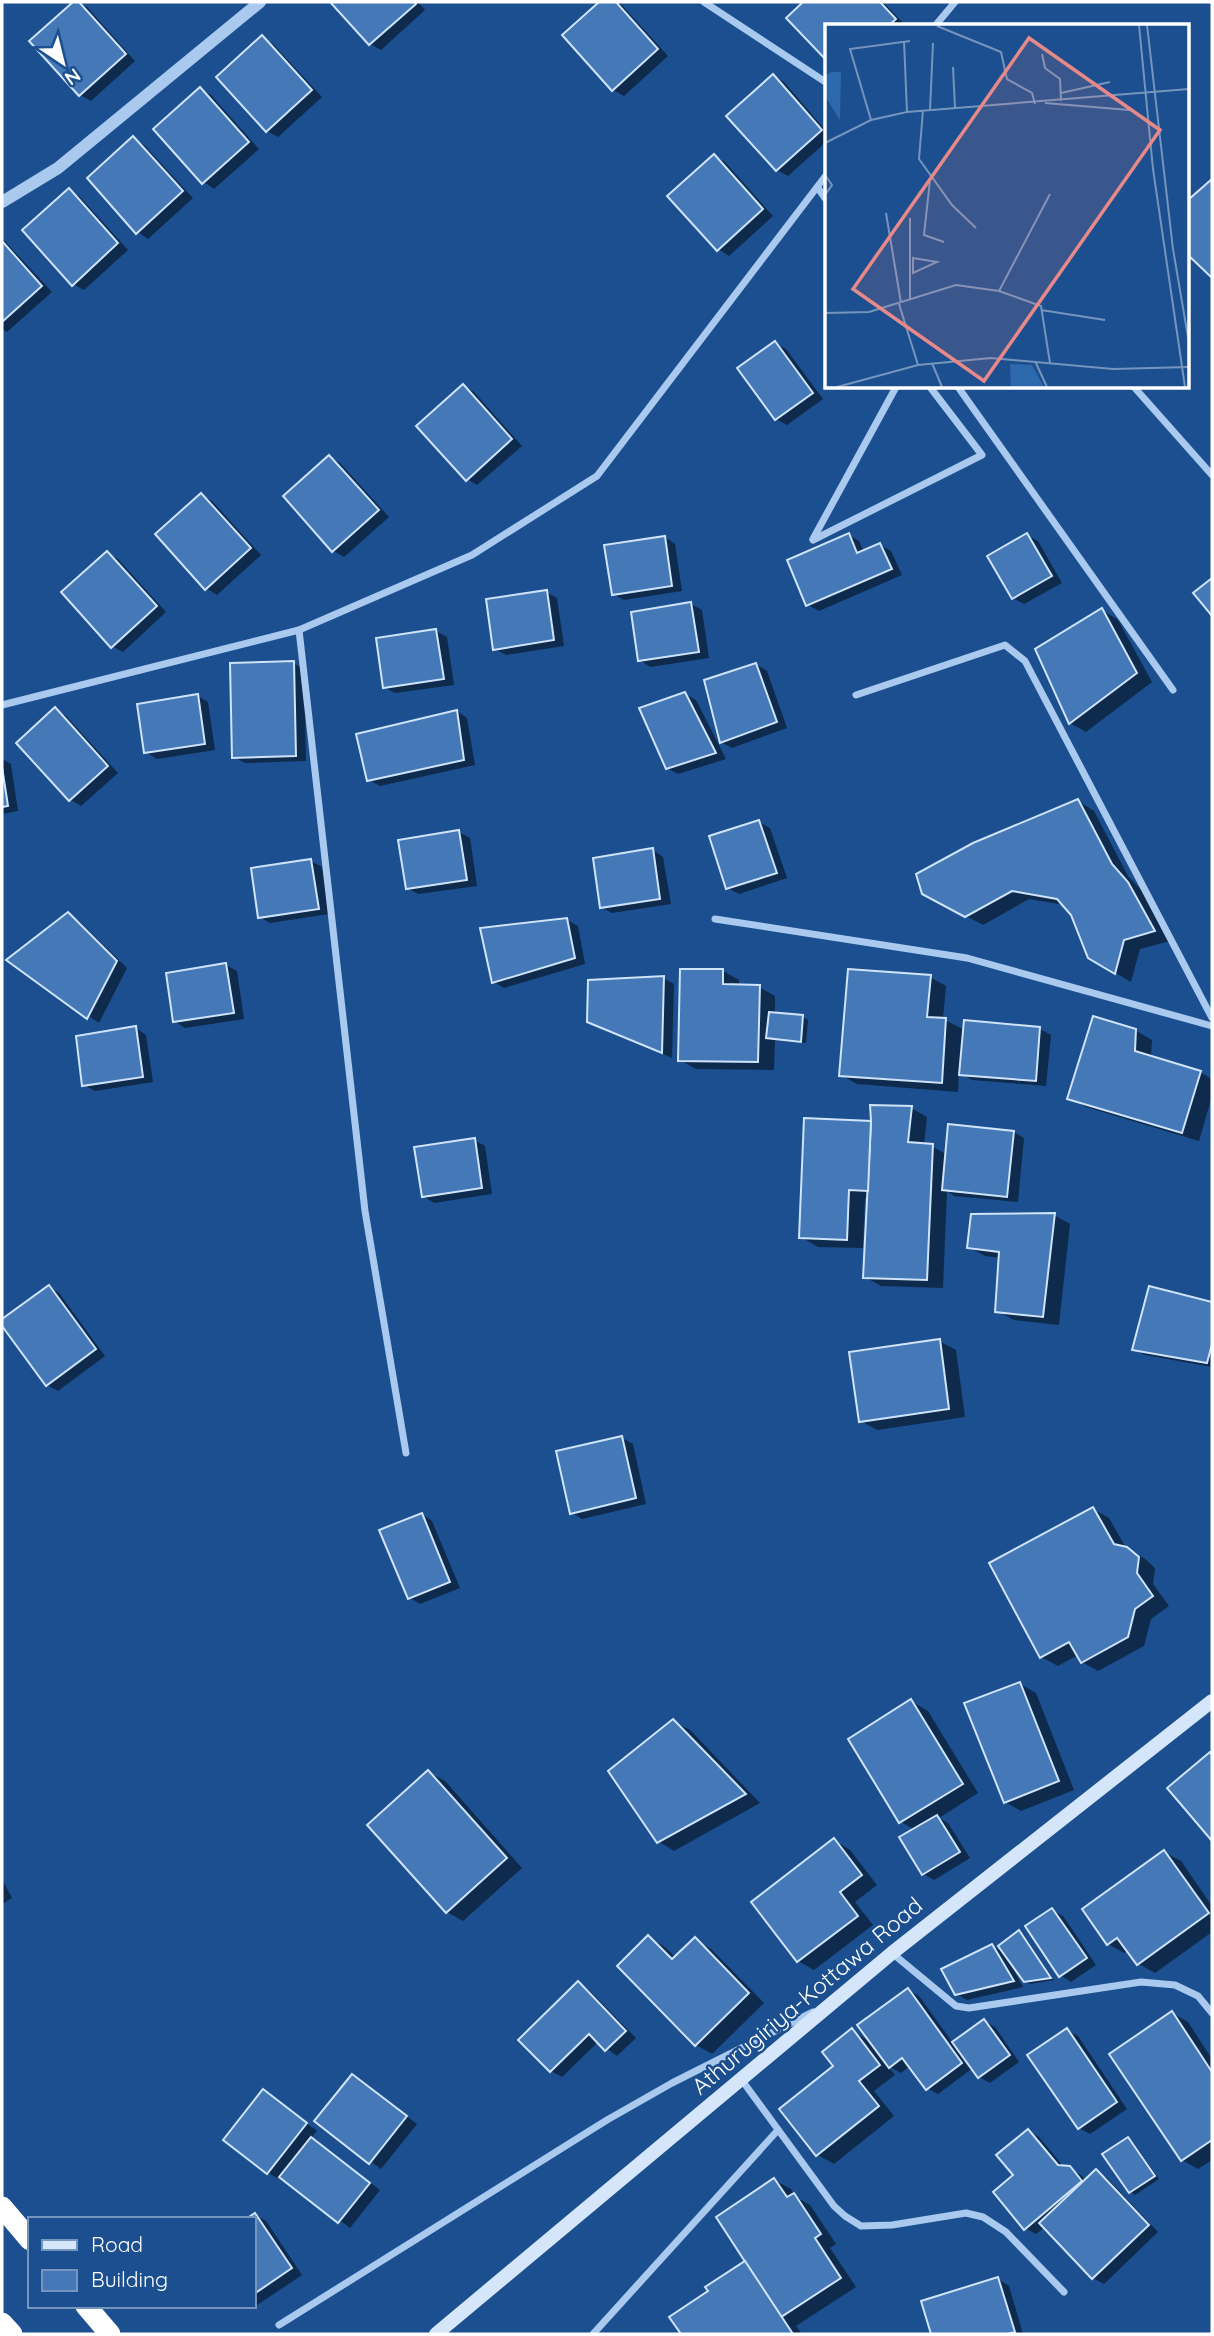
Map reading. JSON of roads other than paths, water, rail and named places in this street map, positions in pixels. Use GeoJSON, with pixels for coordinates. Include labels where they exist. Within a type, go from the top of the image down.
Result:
{"type":"FeatureCollection","features":[{"type":"Feature","properties":{"kind":"highway"},"geometry":{"type":"LineString","coordinates":[[2,2207],[28,2238]]}},
{"type":"Feature","properties":{"kind":"highway"},"geometry":{"type":"LineString","coordinates":[[88,2308],[110,2334]]}},
{"type":"Feature","properties":{"kind":"highway"},"geometry":{"type":"LineString","coordinates":[[2,2323],[12,2334]]}},
{"type":"Feature","properties":{"kind":"main road","name":"Athurugiriya-Kottawa Road"},"geometry":{"type":"LineString","coordinates":[[436,2334],[892,1953],[1212,1701]]}},
{"type":"Feature","properties":{"kind":"street"},"geometry":{"type":"LineString","coordinates":[[2,202],[58,168],[260,2]]}},
{"type":"Feature","properties":{"kind":"street"},"geometry":{"type":"LineString","coordinates":[[704,2],[825,82]]}},
{"type":"Feature","properties":{"kind":"street"},"geometry":{"type":"LineString","coordinates":[[937,24],[955,2]]}},
{"type":"Feature","properties":{"kind":"street"},"geometry":{"type":"LineString","coordinates":[[2,705],[299,630],[472,555],[597,476],[825,177]]}},
{"type":"Feature","properties":{"kind":"street"},"geometry":{"type":"LineString","coordinates":[[818,188],[825,198]]}},
{"type":"Feature","properties":{"kind":"street"},"geometry":{"type":"LineString","coordinates":[[895,388],[813,540],[982,455],[931,388]]}},
{"type":"Feature","properties":{"kind":"street"},"geometry":{"type":"LineString","coordinates":[[959,388],[1173,690]]}},
{"type":"Feature","properties":{"kind":"street"},"geometry":{"type":"LineString","coordinates":[[1135,388],[1212,475]]}},
{"type":"Feature","properties":{"kind":"street"},"geometry":{"type":"LineString","coordinates":[[299,630],[365,1211],[406,1453]]}},
{"type":"Feature","properties":{"kind":"street"},"geometry":{"type":"LineString","coordinates":[[856,695],[1005,645],[1013,650],[1025,661],[1212,1018]]}},
{"type":"Feature","properties":{"kind":"street"},"geometry":{"type":"LineString","coordinates":[[715,919],[967,958],[1212,1026]]}},
{"type":"Feature","properties":{"kind":"street"},"geometry":{"type":"LineString","coordinates":[[892,1953],[956,2006],[969,2008],[1141,1982],[1175,1985],[1198,1996],[1212,2013]]}},
{"type":"Feature","properties":{"kind":"street"},"geometry":{"type":"LineString","coordinates":[[279,2325],[607,2119],[833,2002]]}},
{"type":"Feature","properties":{"kind":"street"},"geometry":{"type":"LineString","coordinates":[[741,2079],[834,2206],[845,2217],[860,2226],[892,2225],[966,2213],[983,2217],[1006,2232],[1064,2292]]}},
{"type":"Feature","properties":{"kind":"street"},"geometry":{"type":"LineString","coordinates":[[593,2334],[778,2130]]}}]}
